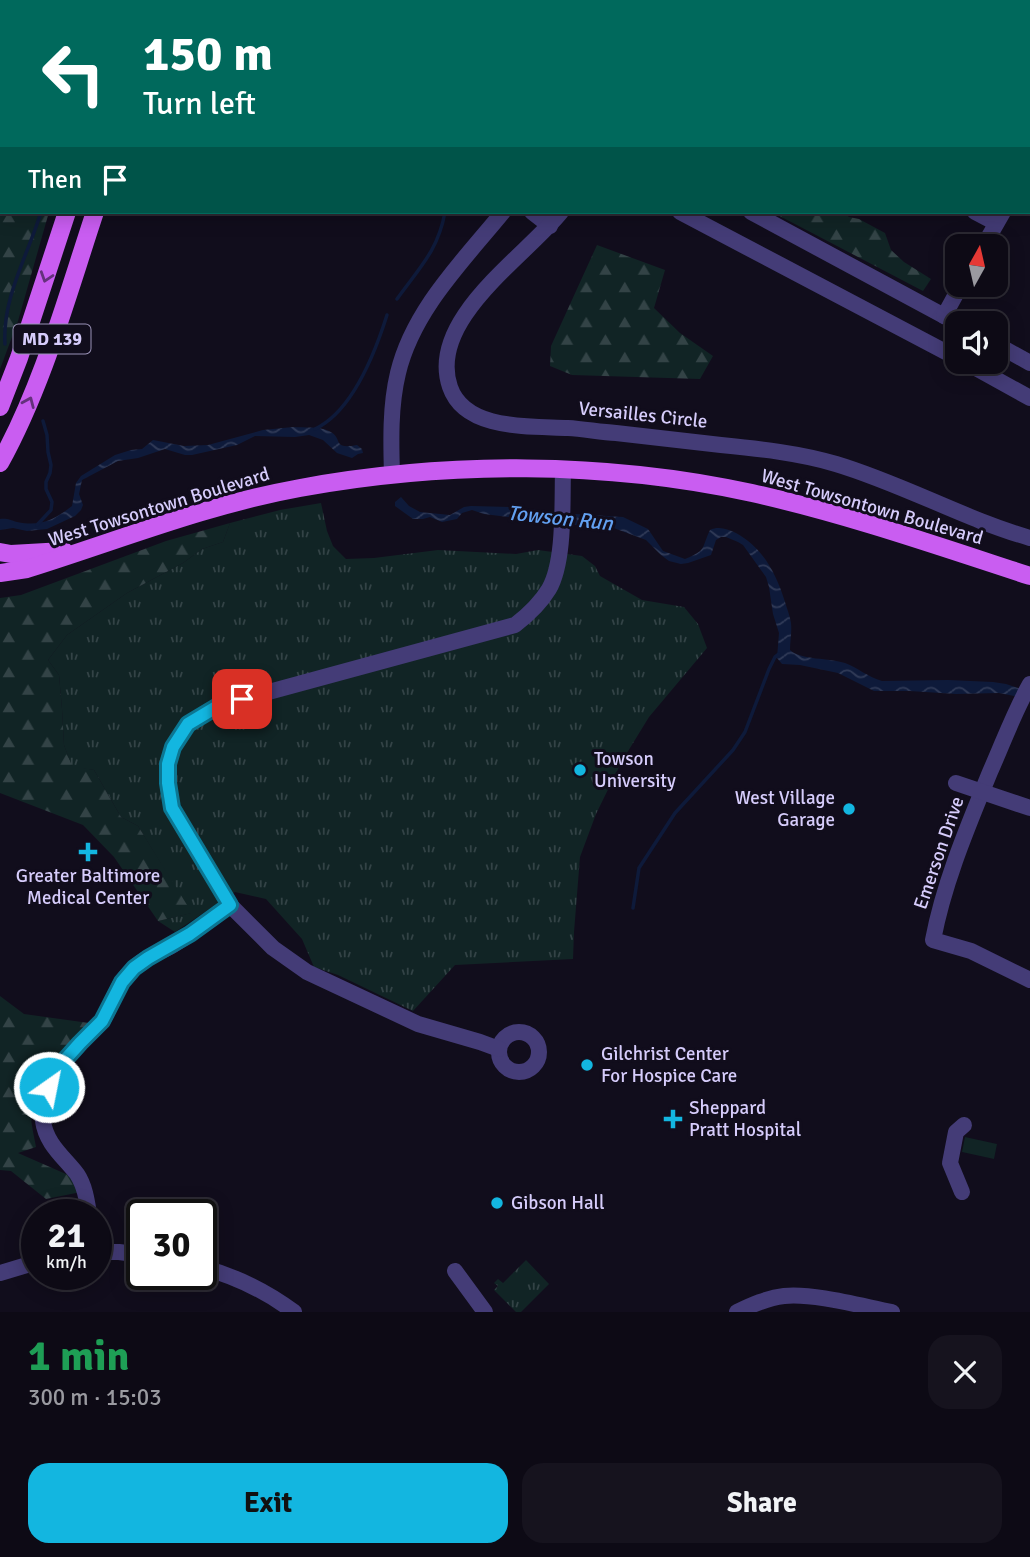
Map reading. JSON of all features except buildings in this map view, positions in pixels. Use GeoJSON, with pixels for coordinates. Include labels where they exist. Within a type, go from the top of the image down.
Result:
{"type":"FeatureCollection","features":[{"type":"Feature","properties":{"kind":"main road","name":"MD 139"},"geometry":{"type":"LineString","coordinates":[[0,407],[66,214]]}},
{"type":"Feature","properties":{"kind":"main road","name":"MD 139"},"geometry":{"type":"LineString","coordinates":[[0,463],[45,362],[94,214]]}},
{"type":"Feature","properties":{"kind":"main road","name":"West Towsontown Boulevard"},"geometry":{"type":"LineString","coordinates":[[0,573],[27,569],[183,518],[299,488],[392,475],[500,469],[563,470],[639,476],[749,493],[868,524],[1030,576]]}},
{"type":"Feature","properties":{"kind":"main road"},"geometry":{"type":"LineString","coordinates":[[0,552],[11,554],[92,549]]}},
{"type":"Feature","properties":{"kind":"street"},"geometry":{"type":"LineString","coordinates":[[392,475],[395,392],[398,372],[410,339],[442,287],[501,214]]}},
{"type":"Feature","properties":{"kind":"street"},"geometry":{"type":"LineString","coordinates":[[535,214],[550,226]]}},
{"type":"Feature","properties":{"kind":"street","name":"Versailles Circle"},"geometry":{"type":"LineString","coordinates":[[560,214],[479,296],[454,335],[447,360],[450,388],[457,400],[470,411],[488,420],[516,426],[569,428],[805,456],[849,468],[1030,538]]}},
{"type":"Feature","properties":{"kind":"street"},"geometry":{"type":"LineString","coordinates":[[684,214],[945,352]]}},
{"type":"Feature","properties":{"kind":"street"},"geometry":{"type":"LineString","coordinates":[[755,214],[945,316]]}},
{"type":"Feature","properties":{"kind":"street"},"geometry":{"type":"LineString","coordinates":[[990,234],[999,218]]}},
{"type":"Feature","properties":{"kind":"street"},"geometry":{"type":"LineString","coordinates":[[1008,351],[1030,363]]}},
{"type":"Feature","properties":{"kind":"street"},"geometry":{"type":"LineString","coordinates":[[987,374],[1030,398]]}},
{"type":"Feature","properties":{"kind":"street"},"geometry":{"type":"LineString","coordinates":[[499,1049],[418,1024],[307,972],[273,948],[230,905],[172,808],[168,764],[173,747],[188,724],[218,706],[515,625],[535,609],[553,580],[561,543],[563,470]]}},
{"type":"Feature","properties":{"kind":"street","name":"Emerson Drive"},"geometry":{"type":"LineString","coordinates":[[1029,686],[982,792],[943,898],[933,940],[971,951],[1030,980]]}},
{"type":"Feature","properties":{"kind":"street"},"geometry":{"type":"LineString","coordinates":[[956,783],[1030,808]]}},
{"type":"Feature","properties":{"kind":"street"},"geometry":{"type":"LineString","coordinates":[[86,1199],[82,1182],[54,1148],[43,1121],[43,1108],[49,1087],[63,1062],[102,1021],[122,982],[134,968],[190,934],[230,905]]}},
{"type":"Feature","properties":{"kind":"street"},"geometry":{"type":"LineString","coordinates":[[962,1192],[950,1163],[956,1132],[964,1125]]}},
{"type":"Feature","properties":{"kind":"street"},"geometry":{"type":"LineString","coordinates":[[0,1273],[21,1267]]}},
{"type":"Feature","properties":{"kind":"street"},"geometry":{"type":"LineString","coordinates":[[455,1271],[485,1312]]}},
{"type":"Feature","properties":{"kind":"street"},"geometry":{"type":"LineString","coordinates":[[217,1272],[245,1282],[294,1312]]}},
{"type":"Feature","properties":{"kind":"street"},"geometry":{"type":"LineString","coordinates":[[737,1312],[762,1301],[798,1296],[892,1312]]}},
{"type":"Feature","properties":{"kind":"green space"},"geometry":{"type":"Polygon","coordinates":[[[0,214],[48,214],[18,321],[0,369],[0,214]]]}},
{"type":"Feature","properties":{"kind":"green space"},"geometry":{"type":"Polygon","coordinates":[[[776,214],[845,214],[859,219],[885,233],[891,250],[931,279],[923,291],[776,214]]]}},
{"type":"Feature","properties":{"kind":"green space"},"geometry":{"type":"Polygon","coordinates":[[[597,245],[665,270],[654,308],[680,333],[713,356],[700,379],[572,375],[550,366],[551,346],[597,245]]]}},
{"type":"Feature","properties":{"kind":"green space"},"geometry":{"type":"Polygon","coordinates":[[[321,503],[333,546],[346,559],[438,550],[516,554],[538,550],[582,556],[595,566],[600,576],[642,600],[684,607],[698,624],[707,648],[649,717],[622,761],[596,814],[580,857],[573,959],[455,965],[413,1011],[338,975],[314,967],[302,939],[266,899],[235,892],[175,932],[158,921],[191,913],[138,826],[121,817],[94,770],[72,767],[64,745],[59,675],[48,660],[67,635],[127,593],[183,563],[202,549],[223,542],[230,523],[321,503]]]}},
{"type":"Feature","properties":{"kind":"green space"},"geometry":{"type":"Polygon","coordinates":[[[230,523],[223,542],[202,549],[183,563],[127,593],[67,635],[48,660],[59,675],[64,745],[72,766],[94,770],[121,817],[138,826],[192,913],[158,921],[114,857],[83,825],[0,793],[0,598],[21,595],[166,541],[230,523]]]}},
{"type":"Feature","properties":{"kind":"green space"},"geometry":{"type":"Polygon","coordinates":[[[0,996],[24,1014],[89,1023],[43,1076],[33,1100],[31,1114],[36,1147],[18,1153],[75,1178],[81,1192],[46,1199],[11,1171],[0,1170],[0,996]]]}},
{"type":"Feature","properties":{"kind":"green space"},"geometry":{"type":"Polygon","coordinates":[[[965,1137],[997,1144],[994,1159],[962,1152],[965,1137]]]}},
{"type":"Feature","properties":{"kind":"green space"},"geometry":{"type":"Polygon","coordinates":[[[526,1260],[549,1284],[521,1312],[516,1312],[494,1290],[498,1286],[494,1283],[498,1279],[503,1283],[526,1260]]]}},
{"type":"Feature","properties":{"kind":"water"},"geometry":{"type":"Polygon","coordinates":[[[293,427],[325,429],[333,434],[341,445],[357,445],[363,453],[352,458],[337,453],[323,440],[309,435],[255,436],[237,445],[192,455],[165,449],[118,461],[82,480],[79,494],[83,505],[75,516],[47,529],[0,530],[0,519],[33,524],[59,515],[72,506],[76,483],[81,476],[115,455],[142,449],[153,440],[184,446],[208,445],[263,430],[293,427]]]}},
{"type":"Feature","properties":{"kind":"water","name":"Towson Run"},"geometry":{"type":"Polygon","coordinates":[[[401,497],[409,506],[420,512],[450,515],[471,506],[623,517],[648,529],[663,551],[685,559],[700,551],[710,530],[726,529],[754,546],[773,571],[790,618],[790,650],[795,653],[845,663],[882,681],[993,682],[1030,692],[1030,699],[999,693],[874,691],[838,673],[782,664],[777,658],[779,633],[766,577],[743,545],[726,537],[716,540],[711,555],[681,564],[669,561],[646,540],[611,527],[484,514],[472,510],[462,513],[457,519],[442,522],[430,517],[413,519],[395,506],[395,502],[401,497]]]}},
{"type":"Feature","properties":{"kind":"waterway"},"geometry":{"type":"LineString","coordinates":[[5,344],[5,327],[12,293],[40,214]]}},
{"type":"Feature","properties":{"kind":"waterway"},"geometry":{"type":"LineString","coordinates":[[397,299],[433,248],[445,214]]}},
{"type":"Feature","properties":{"kind":"waterway"},"geometry":{"type":"LineString","coordinates":[[315,429],[341,409],[351,395],[369,363],[387,315]]}},
{"type":"Feature","properties":{"kind":"waterway"},"geometry":{"type":"LineString","coordinates":[[37,525],[51,510],[52,502],[46,489],[51,465],[43,421]]}},
{"type":"Feature","properties":{"kind":"waterway"},"geometry":{"type":"LineString","coordinates":[[633,908],[639,868],[675,813],[733,750],[745,732],[769,669],[779,654]]}},
{"type":"Feature","properties":{"kind":"place","name":"Towson University"},"geometry":{"type":"Point","coordinates":[580,770]}},
{"type":"Feature","properties":{"kind":"place","name":"West Village Garage"},"geometry":{"type":"Point","coordinates":[849,809]}},
{"type":"Feature","properties":{"kind":"place","name":"Greater Baltimore Medical Center"},"geometry":{"type":"Point","coordinates":[88,852]}},
{"type":"Feature","properties":{"kind":"place","name":"Gilchrist Center For Hospice Care"},"geometry":{"type":"Point","coordinates":[587,1065]}},
{"type":"Feature","properties":{"kind":"place","name":"Sheppard Pratt Hospital"},"geometry":{"type":"Point","coordinates":[673,1119]}},
{"type":"Feature","properties":{"kind":"place","name":"Gibson Hall"},"geometry":{"type":"Point","coordinates":[497,1203]}},
{"type":"Feature","properties":{"kind":"route"},"geometry":{"type":"LineString","coordinates":[[49,1087],[63,1062],[106,1016],[117,990],[134,968],[190,934],[230,905],[172,808],[168,764],[173,747],[188,724],[218,706],[242,699]]}}]}
